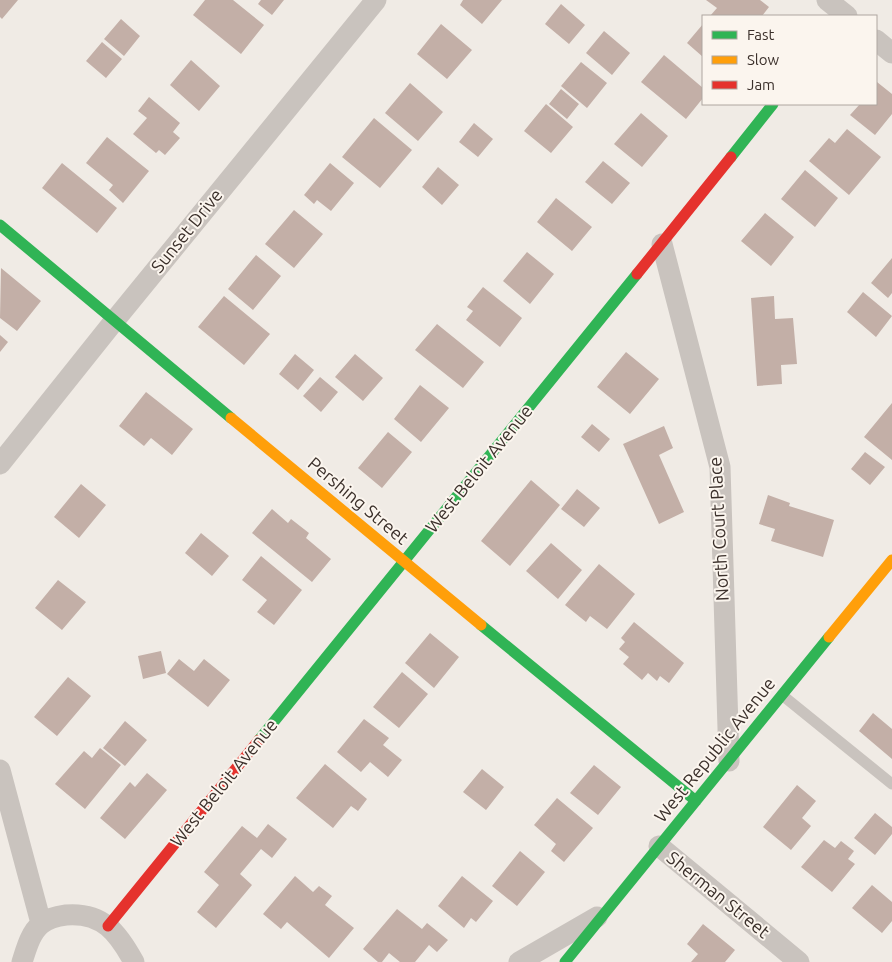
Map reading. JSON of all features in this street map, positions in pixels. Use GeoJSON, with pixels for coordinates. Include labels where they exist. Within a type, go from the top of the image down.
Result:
{"type":"FeatureCollection","features":[{"type":"Feature","properties":{"kind":"street","name":"Sunset Drive"},"geometry":{"type":"LineString","coordinates":[[0,464],[376,0]]}},
{"type":"Feature","properties":{"kind":"street"},"geometry":{"type":"LineString","coordinates":[[827,0],[845,15]]}},
{"type":"Feature","properties":{"kind":"street"},"geometry":{"type":"LineString","coordinates":[[877,41],[892,53]]}},
{"type":"Feature","properties":{"kind":"street","name":"West Beloit Avenue"},"geometry":{"type":"LineString","coordinates":[[108,926],[662,244],[772,105]]}},
{"type":"Feature","properties":{"kind":"street","name":"Pershing Street"},"geometry":{"type":"LineString","coordinates":[[0,225],[404,562],[696,801]]}},
{"type":"Feature","properties":{"kind":"street","name":"North Court Place"},"geometry":{"type":"LineString","coordinates":[[662,244],[720,467],[729,761]]}},
{"type":"Feature","properties":{"kind":"street","name":"West Republic Avenue"},"geometry":{"type":"LineString","coordinates":[[565,962],[892,560]]}},
{"type":"Feature","properties":{"kind":"street"},"geometry":{"type":"LineString","coordinates":[[0,770],[42,923]]}},
{"type":"Feature","properties":{"kind":"street","name":"Sherman Street"},"geometry":{"type":"LineString","coordinates":[[659,846],[800,962]]}},
{"type":"Feature","properties":{"kind":"street"},"geometry":{"type":"LineString","coordinates":[[519,962],[607,911]]}},
{"type":"Feature","properties":{"kind":"street"},"geometry":{"type":"LineString","coordinates":[[22,962],[34,932],[42,923],[58,916],[78,914],[98,919],[114,931],[134,962]]}},
{"type":"Feature","properties":{"kind":"lane"},"geometry":{"type":"LineString","coordinates":[[782,695],[892,784]]}},
{"type":"Feature","properties":{"kind":"building"},"geometry":{"type":"Polygon","coordinates":[[[0,0],[18,0],[2,19],[0,17],[0,0]]]}},
{"type":"Feature","properties":{"kind":"building"},"geometry":{"type":"Polygon","coordinates":[[[205,0],[233,0],[264,25],[241,54],[193,15],[205,0]]]}},
{"type":"Feature","properties":{"kind":"building"},"geometry":{"type":"Polygon","coordinates":[[[261,0],[284,0],[272,15],[258,4],[261,0]]]}},
{"type":"Feature","properties":{"kind":"building"},"geometry":{"type":"Polygon","coordinates":[[[463,0],[502,0],[482,24],[460,5],[463,0]]]}},
{"type":"Feature","properties":{"kind":"building"},"geometry":{"type":"Polygon","coordinates":[[[706,0],[760,0],[769,7],[763,15],[711,15],[717,8],[706,0]]]}},
{"type":"Feature","properties":{"kind":"building"},"geometry":{"type":"Polygon","coordinates":[[[561,4],[585,25],[569,44],[545,24],[561,4]]]}},
{"type":"Feature","properties":{"kind":"building"},"geometry":{"type":"Polygon","coordinates":[[[121,19],[140,36],[124,56],[104,39],[121,19]]]}},
{"type":"Feature","properties":{"kind":"building"},"geometry":{"type":"Polygon","coordinates":[[[441,24],[472,50],[447,79],[417,54],[441,24]]]}},
{"type":"Feature","properties":{"kind":"building"},"geometry":{"type":"Polygon","coordinates":[[[702,25],[702,56],[687,43],[702,25]]]}},
{"type":"Feature","properties":{"kind":"building"},"geometry":{"type":"Polygon","coordinates":[[[604,31],[630,53],[612,75],[586,53],[604,31]]]}},
{"type":"Feature","properties":{"kind":"building"},"geometry":{"type":"Polygon","coordinates":[[[102,42],[122,59],[106,78],[86,61],[102,42]]]}},
{"type":"Feature","properties":{"kind":"building"},"geometry":{"type":"Polygon","coordinates":[[[664,55],[702,87],[702,99],[686,119],[641,82],[664,55]]]}},
{"type":"Feature","properties":{"kind":"building"},"geometry":{"type":"Polygon","coordinates":[[[191,60],[220,86],[199,111],[170,85],[191,60]]]}},
{"type":"Feature","properties":{"kind":"building"},"geometry":{"type":"Polygon","coordinates":[[[581,62],[607,83],[587,108],[561,86],[581,62]]]}},
{"type":"Feature","properties":{"kind":"building"},"geometry":{"type":"Polygon","coordinates":[[[877,82],[892,94],[892,114],[875,135],[850,115],[859,105],[877,105],[877,82]]]}},
{"type":"Feature","properties":{"kind":"building"},"geometry":{"type":"Polygon","coordinates":[[[410,83],[443,112],[418,141],[385,113],[410,83]]]}},
{"type":"Feature","properties":{"kind":"building"},"geometry":{"type":"Polygon","coordinates":[[[561,89],[579,104],[567,119],[549,104],[561,89]]]}},
{"type":"Feature","properties":{"kind":"building"},"geometry":{"type":"Polygon","coordinates":[[[149,97],[180,123],[173,132],[180,138],[165,155],[159,150],[156,153],[133,134],[147,118],[138,111],[149,97]]]}},
{"type":"Feature","properties":{"kind":"building"},"geometry":{"type":"Polygon","coordinates":[[[546,104],[573,127],[551,153],[524,131],[546,104]]]}},
{"type":"Feature","properties":{"kind":"building"},"geometry":{"type":"Polygon","coordinates":[[[641,113],[668,136],[642,167],[614,144],[641,113]]]}},
{"type":"Feature","properties":{"kind":"building"},"geometry":{"type":"Polygon","coordinates":[[[374,118],[412,150],[380,188],[342,157],[374,118]]]}},
{"type":"Feature","properties":{"kind":"building"},"geometry":{"type":"Polygon","coordinates":[[[474,123],[493,139],[478,157],[459,142],[474,123]]]}},
{"type":"Feature","properties":{"kind":"building"},"geometry":{"type":"Polygon","coordinates":[[[847,129],[881,157],[849,195],[809,161],[829,138],[835,143],[847,129]]]}},
{"type":"Feature","properties":{"kind":"building"},"geometry":{"type":"Polygon","coordinates":[[[107,137],[149,171],[123,203],[109,190],[113,185],[86,163],[107,137]]]}},
{"type":"Feature","properties":{"kind":"building"},"geometry":{"type":"Polygon","coordinates":[[[603,161],[630,183],[612,204],[585,182],[603,161]]]}},
{"type":"Feature","properties":{"kind":"building"},"geometry":{"type":"Polygon","coordinates":[[[62,163],[117,208],[97,233],[42,188],[62,163]]]}},
{"type":"Feature","properties":{"kind":"building"},"geometry":{"type":"Polygon","coordinates":[[[330,163],[354,183],[331,211],[317,200],[314,204],[304,195],[330,163]]]}},
{"type":"Feature","properties":{"kind":"building"},"geometry":{"type":"Polygon","coordinates":[[[438,167],[459,185],[442,205],[422,187],[438,167]]]}},
{"type":"Feature","properties":{"kind":"building"},"geometry":{"type":"Polygon","coordinates":[[[805,170],[838,198],[815,227],[781,199],[805,170]]]}},
{"type":"Feature","properties":{"kind":"building"},"geometry":{"type":"Polygon","coordinates":[[[556,198],[592,227],[572,251],[537,222],[556,198]]]}},
{"type":"Feature","properties":{"kind":"building"},"geometry":{"type":"Polygon","coordinates":[[[294,210],[323,234],[294,268],[265,244],[294,210]]]}},
{"type":"Feature","properties":{"kind":"building"},"geometry":{"type":"Polygon","coordinates":[[[765,213],[794,237],[771,266],[741,241],[765,213]]]}},
{"type":"Feature","properties":{"kind":"building"},"geometry":{"type":"Polygon","coordinates":[[[527,252],[554,274],[530,304],[503,281],[527,252]]]}},
{"type":"Feature","properties":{"kind":"building"},"geometry":{"type":"Polygon","coordinates":[[[256,255],[281,276],[253,310],[228,289],[256,255]]]}},
{"type":"Feature","properties":{"kind":"building"},"geometry":{"type":"Polygon","coordinates":[[[892,258],[892,293],[888,298],[871,283],[892,258]]]}},
{"type":"Feature","properties":{"kind":"building"},"geometry":{"type":"Polygon","coordinates":[[[1,268],[41,301],[17,331],[0,318],[1,268]]]}},
{"type":"Feature","properties":{"kind":"building"},"geometry":{"type":"Polygon","coordinates":[[[483,287],[522,318],[500,347],[466,320],[473,311],[467,307],[483,287]]]}},
{"type":"Feature","properties":{"kind":"building"},"geometry":{"type":"Polygon","coordinates":[[[863,292],[892,316],[876,337],[847,312],[863,292]]]}},
{"type":"Feature","properties":{"kind":"building"},"geometry":{"type":"Polygon","coordinates":[[[224,296],[270,334],[244,365],[198,327],[224,296]]]}},
{"type":"Feature","properties":{"kind":"building"},"geometry":{"type":"Polygon","coordinates":[[[774,296],[775,319],[793,318],[797,364],[781,365],[782,384],[757,386],[751,298],[774,296]]]}},
{"type":"Feature","properties":{"kind":"building"},"geometry":{"type":"Polygon","coordinates":[[[437,324],[484,362],[463,388],[415,350],[437,324]]]}},
{"type":"Feature","properties":{"kind":"building"},"geometry":{"type":"Polygon","coordinates":[[[0,335],[8,342],[0,352],[0,335]]]}},
{"type":"Feature","properties":{"kind":"building"},"geometry":{"type":"Polygon","coordinates":[[[626,352],[659,379],[630,414],[597,387],[626,352]]]}},
{"type":"Feature","properties":{"kind":"building"},"geometry":{"type":"Polygon","coordinates":[[[295,354],[314,370],[298,390],[279,374],[295,354]]]}},
{"type":"Feature","properties":{"kind":"building"},"geometry":{"type":"Polygon","coordinates":[[[355,354],[383,378],[363,401],[335,377],[355,354]]]}},
{"type":"Feature","properties":{"kind":"building"},"geometry":{"type":"Polygon","coordinates":[[[320,377],[338,392],[321,412],[303,396],[320,377]]]}},
{"type":"Feature","properties":{"kind":"building"},"geometry":{"type":"Polygon","coordinates":[[[420,385],[449,408],[421,442],[394,419],[420,385]]]}},
{"type":"Feature","properties":{"kind":"building"},"geometry":{"type":"Polygon","coordinates":[[[146,392],[193,429],[172,455],[151,438],[144,446],[119,426],[146,392]]]}},
{"type":"Feature","properties":{"kind":"building"},"geometry":{"type":"Polygon","coordinates":[[[892,403],[892,460],[864,437],[892,403]]]}},
{"type":"Feature","properties":{"kind":"building"},"geometry":{"type":"Polygon","coordinates":[[[592,424],[610,439],[599,452],[581,437],[592,424]]]}},
{"type":"Feature","properties":{"kind":"building"},"geometry":{"type":"Polygon","coordinates":[[[664,426],[673,448],[659,455],[684,512],[659,524],[623,444],[664,426]]]}},
{"type":"Feature","properties":{"kind":"building"},"geometry":{"type":"Polygon","coordinates":[[[388,432],[412,452],[382,488],[358,468],[388,432]]]}},
{"type":"Feature","properties":{"kind":"building"},"geometry":{"type":"Polygon","coordinates":[[[865,452],[885,467],[870,485],[851,469],[865,452]]]}},
{"type":"Feature","properties":{"kind":"building"},"geometry":{"type":"Polygon","coordinates":[[[531,480],[560,505],[510,566],[481,541],[531,480]]]}},
{"type":"Feature","properties":{"kind":"building"},"geometry":{"type":"Polygon","coordinates":[[[81,484],[106,505],[79,538],[54,517],[81,484]]]}},
{"type":"Feature","properties":{"kind":"building"},"geometry":{"type":"Polygon","coordinates":[[[577,489],[600,508],[584,527],[561,509],[577,489]]]}},
{"type":"Feature","properties":{"kind":"building"},"geometry":{"type":"Polygon","coordinates":[[[768,495],[790,503],[789,506],[834,520],[823,557],[771,541],[775,529],[759,524],[768,495]]]}},
{"type":"Feature","properties":{"kind":"building"},"geometry":{"type":"Polygon","coordinates":[[[272,509],[288,523],[291,519],[309,533],[306,538],[331,559],[312,582],[252,533],[272,509]]]}},
{"type":"Feature","properties":{"kind":"building"},"geometry":{"type":"Polygon","coordinates":[[[201,533],[229,556],[212,576],[185,553],[201,533]]]}},
{"type":"Feature","properties":{"kind":"building"},"geometry":{"type":"Polygon","coordinates":[[[551,543],[582,570],[558,599],[526,571],[551,543]]]}},
{"type":"Feature","properties":{"kind":"building"},"geometry":{"type":"Polygon","coordinates":[[[261,556],[302,590],[274,625],[257,612],[267,600],[242,580],[261,556]]]}},
{"type":"Feature","properties":{"kind":"building"},"geometry":{"type":"Polygon","coordinates":[[[599,564],[635,594],[607,629],[590,616],[586,622],[565,605],[599,564]]]}},
{"type":"Feature","properties":{"kind":"building"},"geometry":{"type":"Polygon","coordinates":[[[58,580],[86,602],[62,630],[35,608],[58,580]]]}},
{"type":"Feature","properties":{"kind":"building"},"geometry":{"type":"Polygon","coordinates":[[[634,622],[684,663],[669,683],[660,676],[657,681],[648,673],[642,680],[623,664],[629,657],[619,649],[625,642],[621,638],[634,622]]]}},
{"type":"Feature","properties":{"kind":"building"},"geometry":{"type":"Polygon","coordinates":[[[430,633],[459,657],[434,688],[405,663],[430,633]]]}},
{"type":"Feature","properties":{"kind":"building"},"geometry":{"type":"Polygon","coordinates":[[[161,651],[166,673],[143,679],[138,656],[161,651]]]}},
{"type":"Feature","properties":{"kind":"building"},"geometry":{"type":"Polygon","coordinates":[[[179,659],[194,671],[204,659],[230,680],[208,707],[167,674],[179,659]]]}},
{"type":"Feature","properties":{"kind":"building"},"geometry":{"type":"Polygon","coordinates":[[[402,672],[428,694],[399,728],[373,707],[402,672]]]}},
{"type":"Feature","properties":{"kind":"building"},"geometry":{"type":"Polygon","coordinates":[[[68,677],[91,696],[57,736],[34,717],[68,677]]]}},
{"type":"Feature","properties":{"kind":"building"},"geometry":{"type":"Polygon","coordinates":[[[873,713],[892,729],[892,759],[859,731],[873,713]]]}},
{"type":"Feature","properties":{"kind":"building"},"geometry":{"type":"Polygon","coordinates":[[[364,719],[389,738],[383,745],[402,760],[388,777],[370,762],[361,772],[337,752],[364,719]]]}},
{"type":"Feature","properties":{"kind":"building"},"geometry":{"type":"Polygon","coordinates":[[[125,721],[147,740],[125,766],[103,748],[125,721]]]}},
{"type":"Feature","properties":{"kind":"building"},"geometry":{"type":"Polygon","coordinates":[[[100,748],[121,765],[85,809],[55,784],[84,751],[92,758],[100,748]]]}},
{"type":"Feature","properties":{"kind":"building"},"geometry":{"type":"Polygon","coordinates":[[[325,764],[367,799],[358,811],[351,806],[333,828],[296,798],[325,764]]]}},
{"type":"Feature","properties":{"kind":"building"},"geometry":{"type":"Polygon","coordinates":[[[594,765],[621,787],[598,815],[570,793],[594,765]]]}},
{"type":"Feature","properties":{"kind":"building"},"geometry":{"type":"Polygon","coordinates":[[[482,769],[504,787],[486,810],[463,792],[482,769]]]}},
{"type":"Feature","properties":{"kind":"building"},"geometry":{"type":"Polygon","coordinates":[[[147,773],[167,790],[125,839],[100,818],[130,782],[135,787],[147,773]]]}},
{"type":"Feature","properties":{"kind":"building"},"geometry":{"type":"Polygon","coordinates":[[[797,785],[816,801],[802,818],[811,826],[791,850],[763,827],[797,785]]]}},
{"type":"Feature","properties":{"kind":"building"},"geometry":{"type":"Polygon","coordinates":[[[557,798],[593,828],[564,862],[551,851],[556,844],[534,825],[557,798]]]}},
{"type":"Feature","properties":{"kind":"building"},"geometry":{"type":"Polygon","coordinates":[[[875,813],[892,827],[892,834],[875,855],[854,838],[875,813]]]}},
{"type":"Feature","properties":{"kind":"building"},"geometry":{"type":"Polygon","coordinates":[[[268,824],[287,839],[272,858],[261,849],[240,874],[252,885],[216,928],[197,912],[219,885],[204,872],[242,826],[257,838],[268,824]]]}},
{"type":"Feature","properties":{"kind":"building"},"geometry":{"type":"Polygon","coordinates":[[[824,840],[835,848],[841,841],[854,851],[848,859],[855,864],[832,892],[801,867],[824,840]]]}},
{"type":"Feature","properties":{"kind":"building"},"geometry":{"type":"Polygon","coordinates":[[[520,851],[545,872],[517,906],[492,886],[520,851]]]}},
{"type":"Feature","properties":{"kind":"building"},"geometry":{"type":"Polygon","coordinates":[[[295,876],[313,892],[319,886],[332,896],[325,905],[354,928],[329,958],[287,922],[281,929],[263,914],[295,876]]]}},
{"type":"Feature","properties":{"kind":"building"},"geometry":{"type":"Polygon","coordinates":[[[462,876],[493,901],[476,922],[471,918],[464,928],[438,906],[462,876]]]}},
{"type":"Feature","properties":{"kind":"building"},"geometry":{"type":"Polygon","coordinates":[[[872,885],[892,902],[892,921],[882,933],[852,908],[872,885]]]}},
{"type":"Feature","properties":{"kind":"building"},"geometry":{"type":"Polygon","coordinates":[[[397,909],[422,929],[427,923],[448,940],[437,952],[429,945],[415,962],[400,962],[389,953],[382,962],[378,962],[363,949],[397,909]]]}},
{"type":"Feature","properties":{"kind":"building"},"geometry":{"type":"Polygon","coordinates":[[[703,924],[735,950],[725,962],[691,962],[698,954],[687,944],[703,924]]]}},
{"type":"Feature","properties":{"kind":"traffic: fast"},"geometry":{"type":"LineString","coordinates":[[731,157],[772,105]]}},
{"type":"Feature","properties":{"kind":"traffic: fast"},"geometry":{"type":"LineString","coordinates":[[0,225],[231,418]]}},
{"type":"Feature","properties":{"kind":"traffic: fast"},"geometry":{"type":"LineString","coordinates":[[259,740],[637,274]]}},
{"type":"Feature","properties":{"kind":"traffic: fast"},"geometry":{"type":"LineString","coordinates":[[481,625],[696,801]]}},
{"type":"Feature","properties":{"kind":"traffic: fast"},"geometry":{"type":"LineString","coordinates":[[565,962],[829,637]]}},
{"type":"Feature","properties":{"kind":"traffic: slow"},"geometry":{"type":"LineString","coordinates":[[231,418],[481,625]]}},
{"type":"Feature","properties":{"kind":"traffic: slow"},"geometry":{"type":"LineString","coordinates":[[829,637],[892,560]]}},
{"type":"Feature","properties":{"kind":"traffic: jam"},"geometry":{"type":"LineString","coordinates":[[637,274],[731,157]]}},
{"type":"Feature","properties":{"kind":"traffic: jam"},"geometry":{"type":"LineString","coordinates":[[108,926],[259,740]]}}]}
